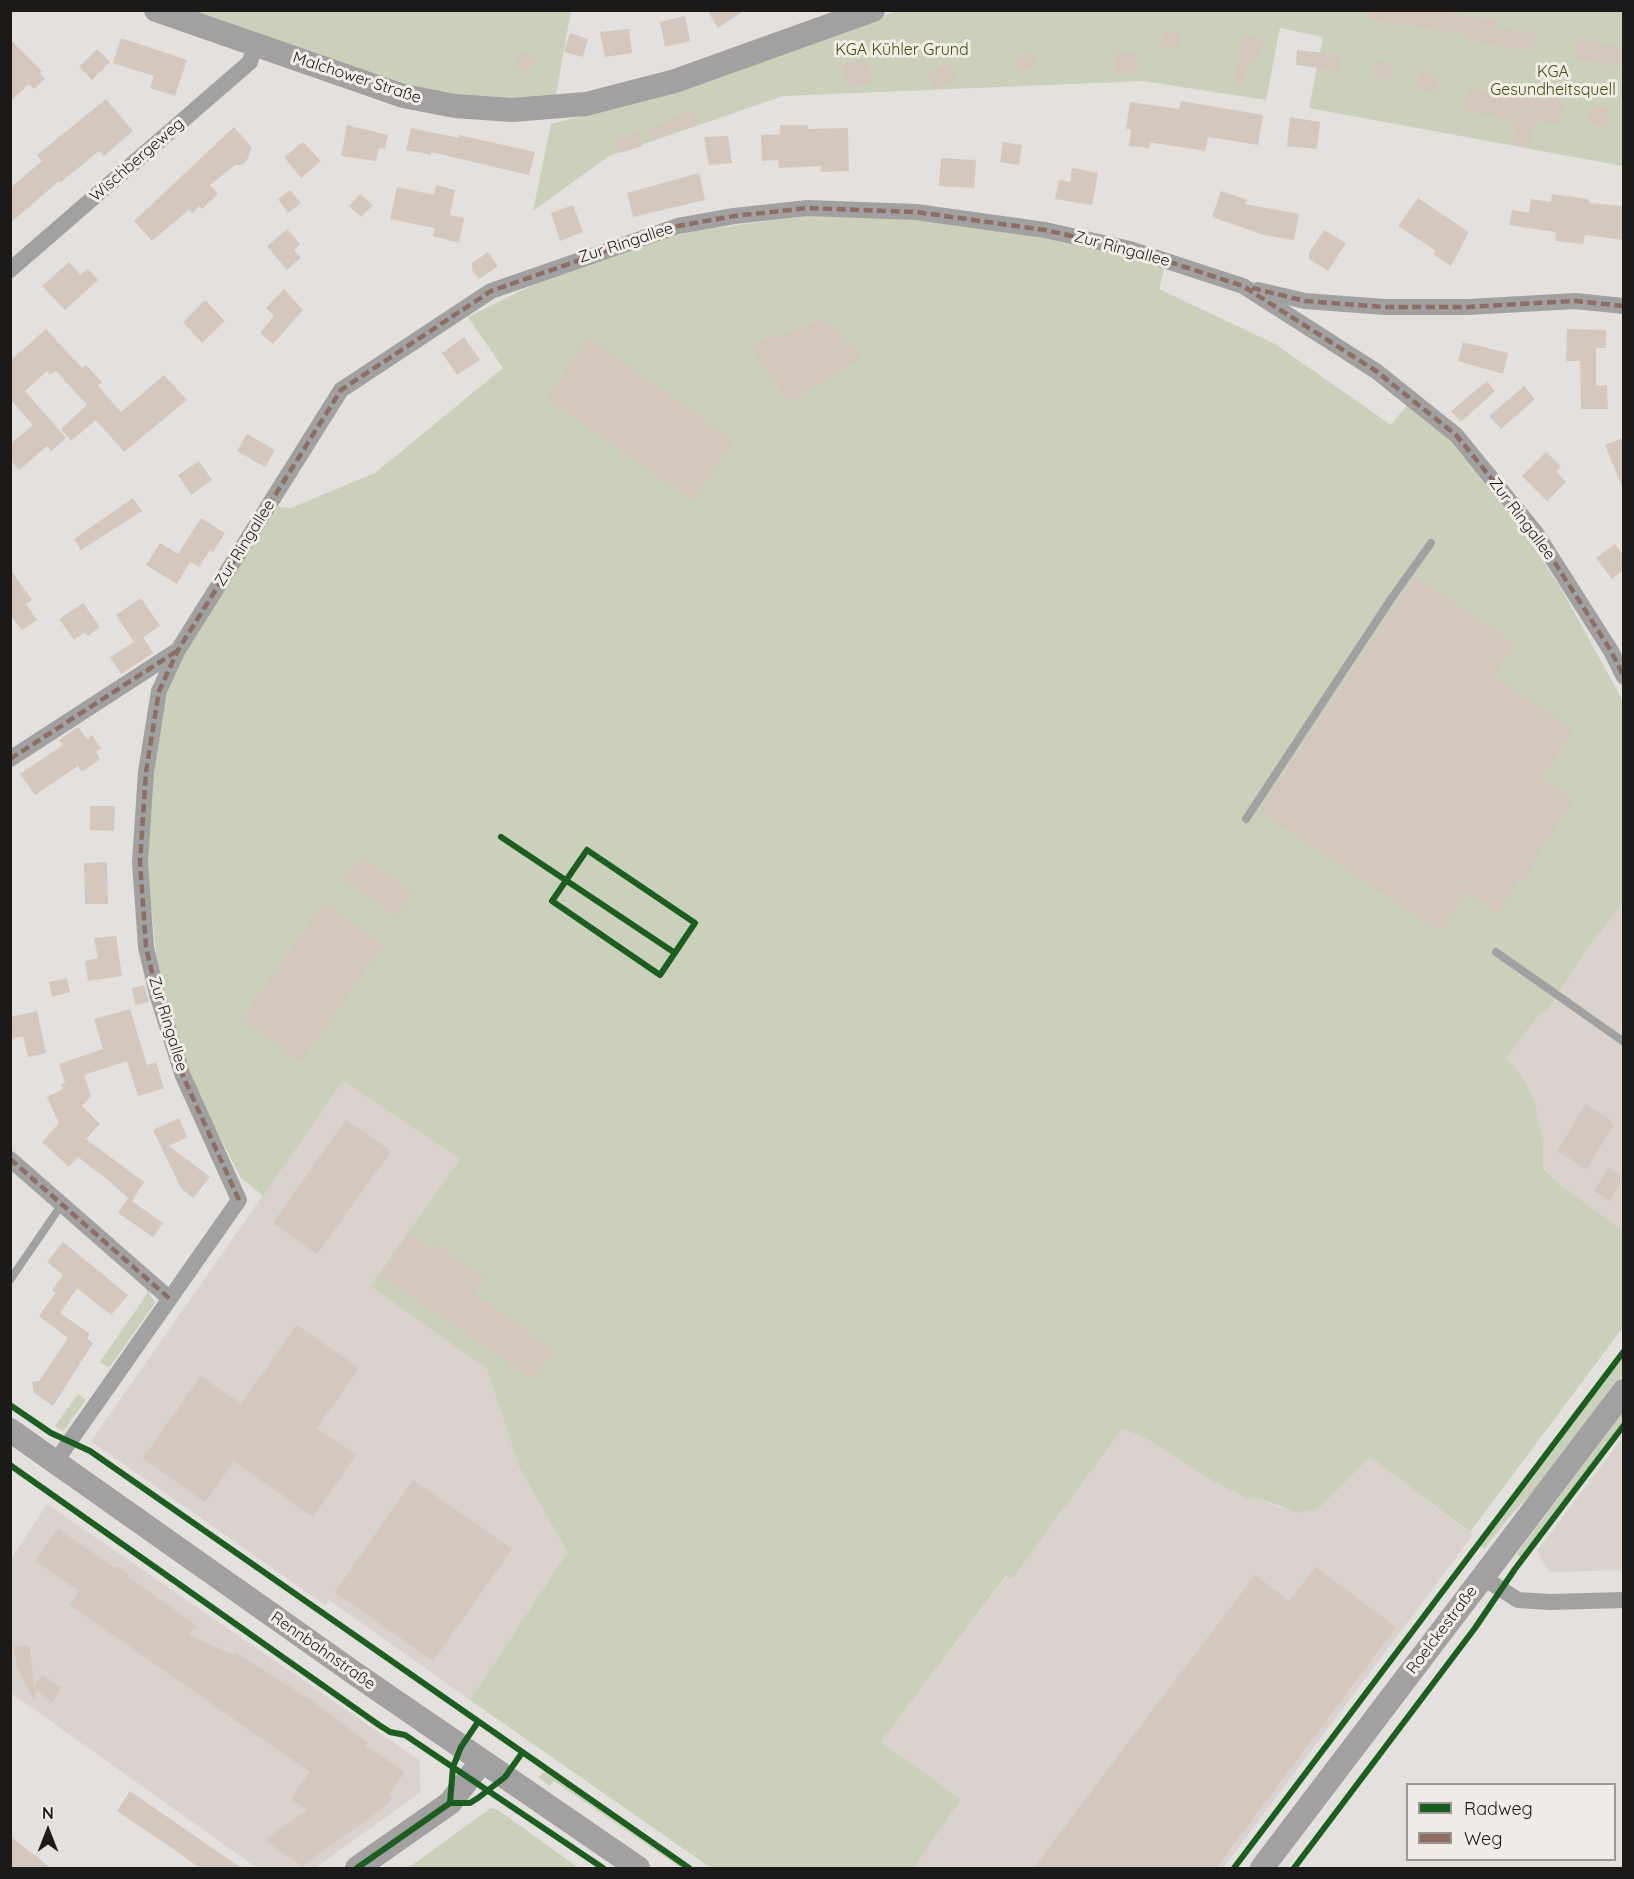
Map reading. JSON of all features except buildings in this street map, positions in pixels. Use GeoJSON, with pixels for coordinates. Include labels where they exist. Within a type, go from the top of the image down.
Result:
{"type":"FeatureCollection","features":[{"type":"Feature","properties":{"kind":"main road","name":"Malchower Straße"},"geometry":{"type":"LineString","coordinates":[[156,10],[403,96],[455,106],[512,110],[586,104],[675,81],[873,10]]}},
{"type":"Feature","properties":{"kind":"main road","name":"Roelckestraße"},"geometry":{"type":"LineString","coordinates":[[1262,1869],[1623,1391]]}},
{"type":"Feature","properties":{"kind":"main road","name":"Rennbahnstraße"},"geometry":{"type":"LineString","coordinates":[[10,1430],[638,1869]]}},
{"type":"Feature","properties":{"kind":"main road"},"geometry":{"type":"LineString","coordinates":[[357,1869],[450,1803],[482,1761]]}},
{"type":"Feature","properties":{"kind":"street","name":"Wischbergeweg"},"geometry":{"type":"LineString","coordinates":[[10,270],[250,62],[255,44]]}},
{"type":"Feature","properties":{"kind":"street","name":"Zur Ringallee"},"geometry":{"type":"LineString","coordinates":[[56,1461],[239,1200],[183,1076],[157,994],[146,947],[140,862],[147,772],[159,691],[178,650],[341,390],[491,291],[616,245],[678,226],[734,216],[808,208],[916,212],[1045,230],[1130,249],[1243,286],[1305,301],[1468,308],[1575,301],[1623,306]]}},
{"type":"Feature","properties":{"kind":"street","name":"Zur Ringallee"},"geometry":{"type":"LineString","coordinates":[[1243,286],[1376,371],[1456,435],[1536,533],[1611,651],[1623,676]]}},
{"type":"Feature","properties":{"kind":"street","name":"Zur Ringallee"},"geometry":{"type":"LineString","coordinates":[[10,759],[178,650]]}},
{"type":"Feature","properties":{"kind":"street"},"geometry":{"type":"LineString","coordinates":[[10,1159],[170,1299]]}},
{"type":"Feature","properties":{"kind":"street"},"geometry":{"type":"LineString","coordinates":[[1482,1577],[1518,1600],[1550,1602],[1623,1600]]}},
{"type":"Feature","properties":{"kind":"lane"},"geometry":{"type":"LineString","coordinates":[[1246,819],[1391,599],[1431,543]]}},
{"type":"Feature","properties":{"kind":"lane"},"geometry":{"type":"LineString","coordinates":[[1496,952],[1623,1042]]}},
{"type":"Feature","properties":{"kind":"lane"},"geometry":{"type":"LineString","coordinates":[[10,1280],[62,1204]]}},
{"type":"Feature","properties":{"kind":"shaded area"},"geometry":{"type":"Polygon","coordinates":[[[1623,903],[1623,1231],[1562,1186],[1543,1167],[1543,1142],[1506,1058],[1538,1016],[1548,1009],[1585,952],[1623,903]]]}},
{"type":"Feature","properties":{"kind":"shaded area"},"geometry":{"type":"Polygon","coordinates":[[[343,1081],[460,1159],[370,1286],[487,1369],[519,1467],[569,1552],[470,1700],[329,1600],[325,1605],[91,1441],[343,1081]]]}},
{"type":"Feature","properties":{"kind":"shaded area"},"geometry":{"type":"Polygon","coordinates":[[[1122,1429],[1144,1437],[1213,1481],[1247,1498],[1261,1499],[1280,1508],[1319,1508],[1370,1457],[1473,1535],[1223,1868],[914,1868],[961,1799],[881,1742],[1007,1576],[1012,1579],[1122,1429]]]}},
{"type":"Feature","properties":{"kind":"shaded area"},"geometry":{"type":"Polygon","coordinates":[[[1623,1437],[1623,1570],[1549,1572],[1537,1551],[1623,1437]]]}},
{"type":"Feature","properties":{"kind":"shaded area"},"geometry":{"type":"Polygon","coordinates":[[[47,1504],[419,1760],[421,1792],[315,1868],[257,1868],[11,1693],[11,1559],[47,1504]]]}},
{"type":"Feature","properties":{"kind":"green space"},"geometry":{"type":"Polygon","coordinates":[[[191,11],[571,11],[555,100],[513,103],[401,87],[191,11]]]}},
{"type":"Feature","properties":{"kind":"green space"},"geometry":{"type":"Polygon","coordinates":[[[897,11],[1623,11],[1623,166],[1309,108],[1323,37],[1280,28],[1266,100],[1143,81],[783,96],[609,156],[533,211],[551,124],[649,99],[897,11]]]}},
{"type":"Feature","properties":{"kind":"green space"},"geometry":{"type":"Polygon","coordinates":[[[886,214],[1083,244],[1165,265],[1159,289],[1275,344],[1391,425],[1408,404],[1444,434],[1513,516],[1563,592],[1623,701],[1623,903],[1585,952],[1548,1009],[1538,1016],[1506,1058],[1519,1072],[1534,1100],[1543,1142],[1543,1168],[1562,1186],[1623,1231],[1623,1327],[1470,1532],[1370,1457],[1319,1508],[1299,1513],[1261,1499],[1247,1498],[1213,1481],[1144,1437],[1122,1429],[1012,1579],[1006,1576],[881,1742],[961,1799],[914,1868],[711,1868],[470,1700],[568,1552],[519,1467],[487,1369],[370,1286],[460,1159],[343,1081],[263,1196],[241,1178],[200,1099],[176,1036],[157,961],[145,847],[148,786],[167,694],[184,652],[275,507],[291,508],[375,473],[503,368],[468,317],[547,278],[605,254],[699,230],[815,215],[886,214]]]}},
{"type":"Feature","properties":{"kind":"green space"},"geometry":{"type":"Polygon","coordinates":[[[146,1287],[155,1303],[109,1368],[100,1362],[147,1294],[146,1287]]]}},
{"type":"Feature","properties":{"kind":"green space"},"geometry":{"type":"Polygon","coordinates":[[[1623,1355],[1623,1375],[1547,1477],[1511,1515],[1484,1549],[1480,1546],[1623,1355]]]}},
{"type":"Feature","properties":{"kind":"green space"},"geometry":{"type":"Polygon","coordinates":[[[78,1394],[86,1400],[63,1431],[55,1426],[78,1394]]]}},
{"type":"Feature","properties":{"kind":"green space"},"geometry":{"type":"Polygon","coordinates":[[[1623,1412],[1623,1421],[1521,1558],[1518,1552],[1623,1412]]]}},
{"type":"Feature","properties":{"kind":"green space"},"geometry":{"type":"Polygon","coordinates":[[[545,1771],[687,1868],[681,1868],[554,1781],[550,1786],[538,1777],[545,1771]]]}},
{"type":"Feature","properties":{"kind":"green space"},"geometry":{"type":"Polygon","coordinates":[[[491,1808],[498,1810],[579,1868],[408,1868],[491,1808]]]}},
{"type":"Feature","properties":{"kind":"marked path"},"geometry":{"type":"LineString","coordinates":[[239,1200],[183,1076],[157,994],[146,947],[140,862],[146,772],[159,691],[178,650],[341,390],[491,291],[678,226],[734,216],[808,208],[916,212],[1045,230],[1130,249],[1243,286],[1376,371],[1456,435],[1536,533],[1611,651],[1624,677]]}},
{"type":"Feature","properties":{"kind":"marked path"},"geometry":{"type":"LineString","coordinates":[[1252,288],[1305,301],[1385,307],[1468,307],[1575,301],[1624,306]]}},
{"type":"Feature","properties":{"kind":"marked path"},"geometry":{"type":"LineString","coordinates":[[10,759],[177,651]]}},
{"type":"Feature","properties":{"kind":"marked path"},"geometry":{"type":"LineString","coordinates":[[10,1159],[170,1299]]}},
{"type":"Feature","properties":{"kind":"cycle path"},"geometry":{"type":"LineString","coordinates":[[501,837],[675,953]]}},
{"type":"Feature","properties":{"kind":"cycle path"},"geometry":{"type":"LineString","coordinates":[[587,850],[695,923],[660,975],[552,901],[587,850]]}},
{"type":"Feature","properties":{"kind":"cycle path"},"geometry":{"type":"LineString","coordinates":[[1234,1868],[1624,1351]]}},
{"type":"Feature","properties":{"kind":"cycle path"},"geometry":{"type":"LineString","coordinates":[[10,1405],[51,1433],[90,1451],[689,1868]]}},
{"type":"Feature","properties":{"kind":"cycle path"},"geometry":{"type":"LineString","coordinates":[[1294,1868],[1624,1425]]}},
{"type":"Feature","properties":{"kind":"cycle path"},"geometry":{"type":"LineString","coordinates":[[10,1465],[379,1725],[390,1732],[405,1735],[603,1868]]}},
{"type":"Feature","properties":{"kind":"cycle path"},"geometry":{"type":"LineString","coordinates":[[450,1803],[453,1767],[461,1747],[478,1722]]}},
{"type":"Feature","properties":{"kind":"cycle path"},"geometry":{"type":"LineString","coordinates":[[450,1803],[470,1803],[478,1798],[505,1777],[522,1753]]}},
{"type":"Feature","properties":{"kind":"cycle path"},"geometry":{"type":"LineString","coordinates":[[357,1868],[450,1803]]}},
{"type":"Feature","properties":{"kind":"park label","name":"KGA Kühler Grund"},"geometry":{"type":"Point","coordinates":[902,50]}},
{"type":"Feature","properties":{"kind":"park label","name":"KGA Gesundheitsquell"},"geometry":{"type":"Point","coordinates":[1553,81]}}]}
